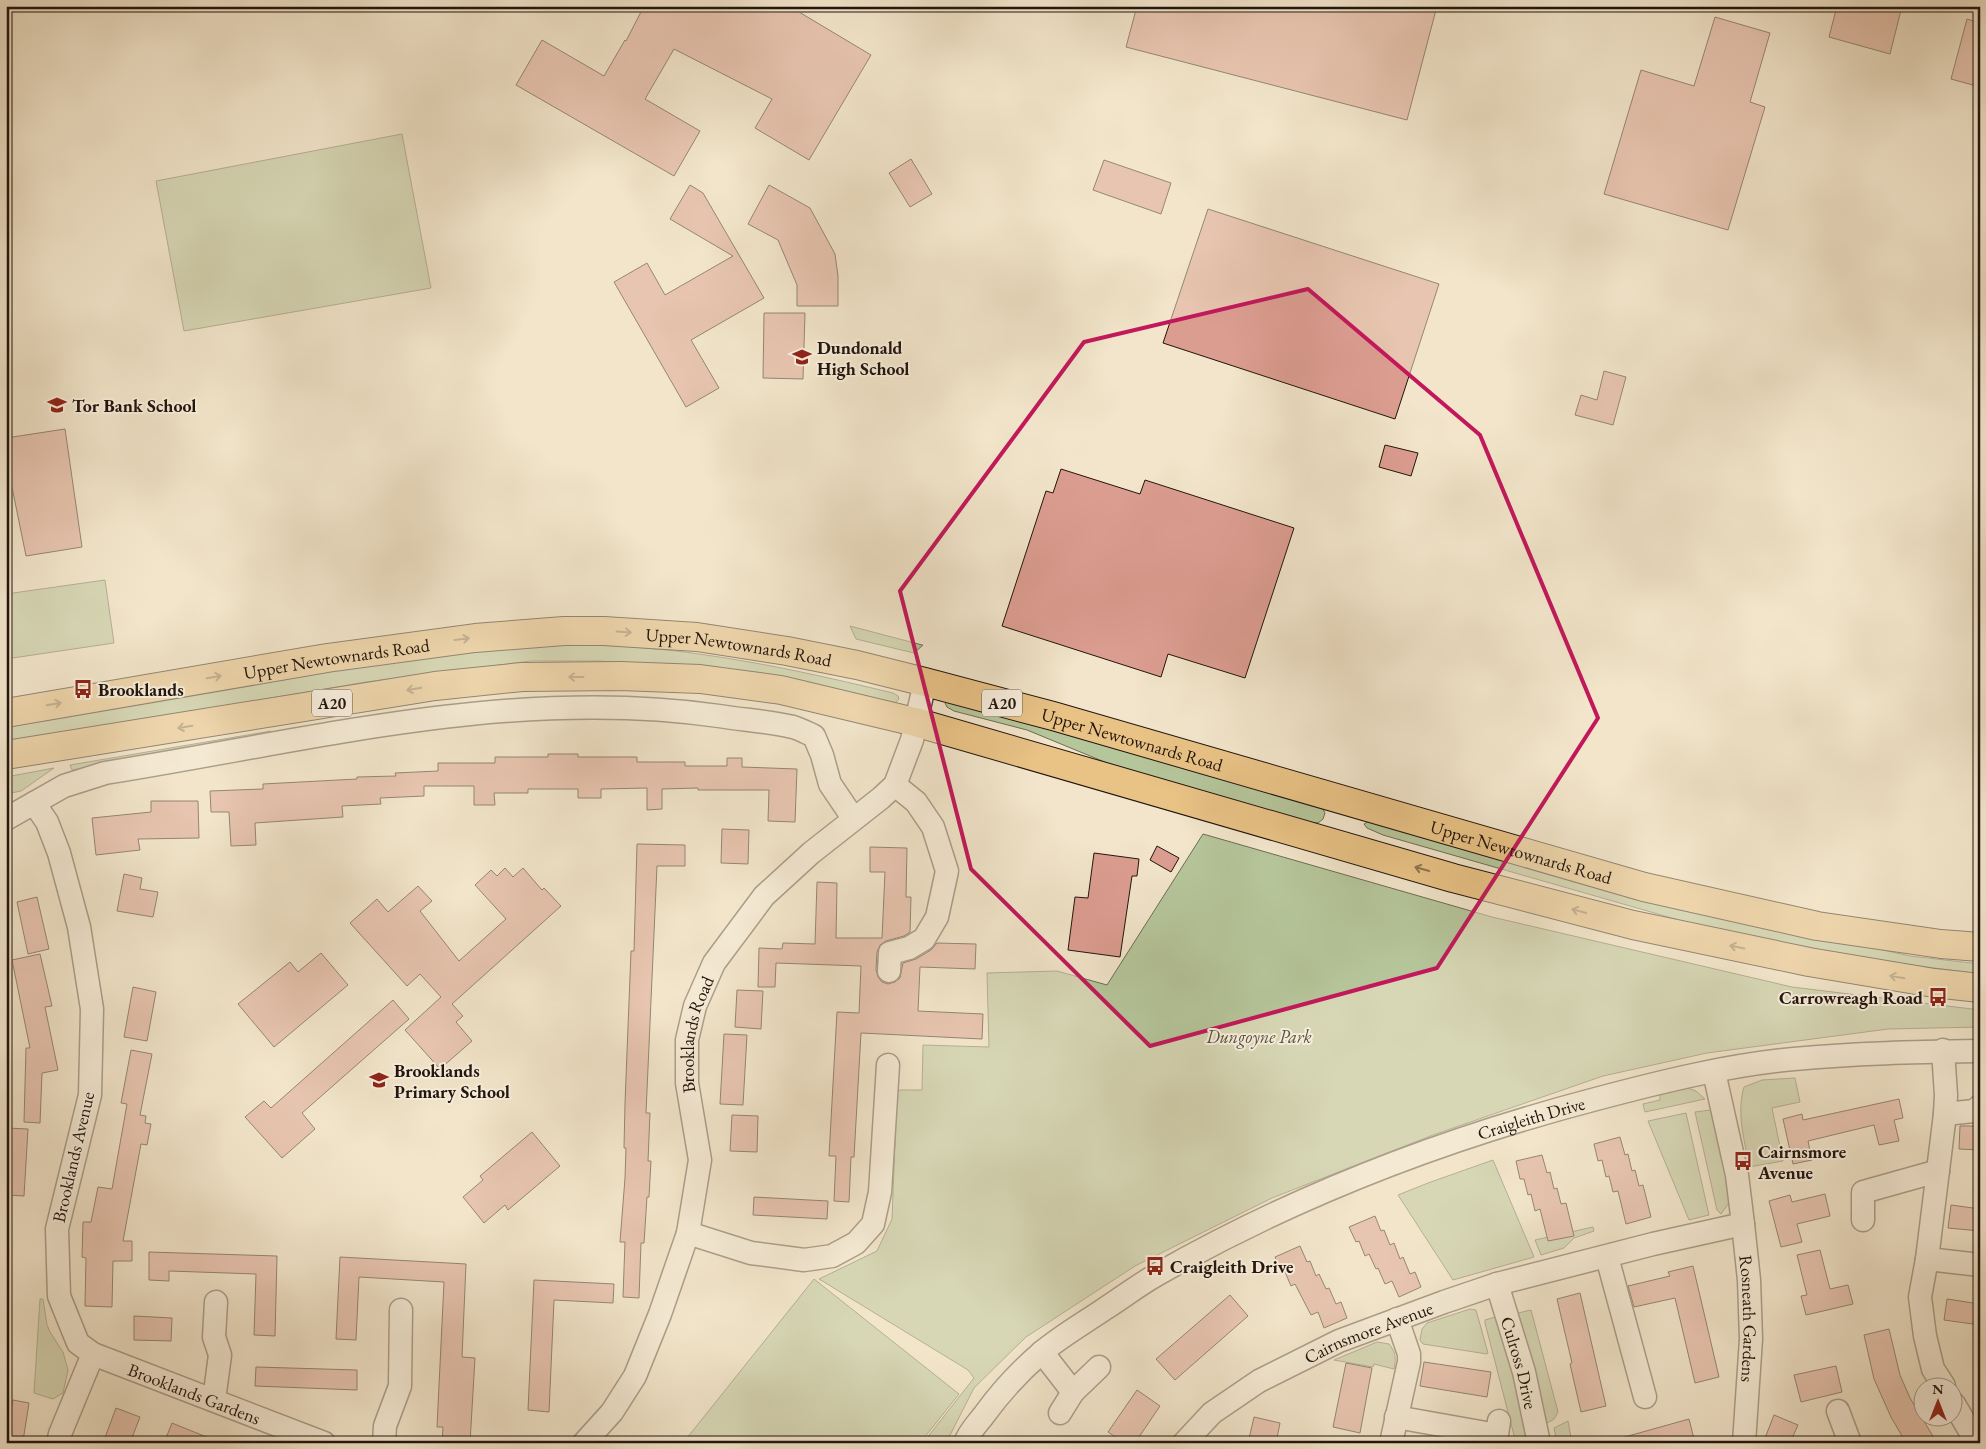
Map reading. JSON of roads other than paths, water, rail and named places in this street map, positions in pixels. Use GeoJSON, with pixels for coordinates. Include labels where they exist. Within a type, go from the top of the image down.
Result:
{"type":"FeatureCollection","features":[{"type":"Feature","properties":{"kind":"highway","name":"Upper Newtownards Road"},"geometry":{"type":"LineString","coordinates":[[6,713],[327,658],[474,638],[564,631],[604,631],[697,637],[787,651],[857,665],[925,682],[1072,722],[1644,888],[1817,926],[1941,944],[1980,947]]}},
{"type":"Feature","properties":{"kind":"highway","name":"Upper Newtownards Road"},"geometry":{"type":"LineString","coordinates":[[6,755],[435,686],[522,677],[620,676],[700,679],[781,690],[915,722],[1453,878],[1633,925],[1809,962],[1934,983],[1980,988]]}},
{"type":"Feature","properties":{"kind":"street","name":"Brooklands Road"},"geometry":{"type":"LineString","coordinates":[[584,1443],[612,1412],[635,1376],[660,1314],[688,1233],[700,1160],[687,1083],[687,1040],[695,1006],[714,963],[764,896],[810,853],[895,785],[912,740],[925,682]]}},
{"type":"Feature","properties":{"kind":"street"},"geometry":{"type":"LineString","coordinates":[[6,820],[64,786],[105,773],[400,722],[520,710],[567,708],[624,708],[692,712],[794,727],[814,736],[822,755],[830,784],[853,818]]}},
{"type":"Feature","properties":{"kind":"street"},"geometry":{"type":"LineString","coordinates":[[889,971],[890,953],[910,948],[924,939],[937,917],[948,871],[934,827],[916,802],[895,785]]}},
{"type":"Feature","properties":{"kind":"street","name":"Brooklands Avenue"},"geometry":{"type":"LineString","coordinates":[[34,803],[47,822],[59,853],[79,927],[92,1009],[90,1095],[56,1229],[60,1296],[78,1343],[94,1354]]}},
{"type":"Feature","properties":{"kind":"street"},"geometry":{"type":"LineString","coordinates":[[1938,1376],[1933,1369],[1925,1336],[1920,1297],[1927,1259],[1945,1114],[1946,1095],[1943,1050]]}},
{"type":"Feature","properties":{"kind":"street","name":"Craigleith Drive"},"geometry":{"type":"LineString","coordinates":[[965,1443],[995,1400],[1042,1352],[1156,1275],[1223,1239],[1308,1198],[1354,1179],[1460,1139],[1559,1109],[1631,1090],[1714,1072],[1794,1059],[1943,1050],[1980,1051]]}},
{"type":"Feature","properties":{"kind":"street"},"geometry":{"type":"LineString","coordinates":[[688,1233],[751,1253],[804,1260],[832,1256],[856,1243],[873,1224],[880,1192],[888,1065]]}},
{"type":"Feature","properties":{"kind":"street"},"geometry":{"type":"LineString","coordinates":[[1714,1072],[1737,1175],[1743,1224]]}},
{"type":"Feature","properties":{"kind":"street"},"geometry":{"type":"LineString","coordinates":[[1945,1114],[1974,1111],[1980,1106]]}},
{"type":"Feature","properties":{"kind":"street"},"geometry":{"type":"LineString","coordinates":[[1863,1220],[1863,1192],[1938,1171]]}},
{"type":"Feature","properties":{"kind":"street","name":"Cairnsmore Avenue"},"geometry":{"type":"LineString","coordinates":[[1184,1443],[1212,1413],[1260,1381],[1339,1341],[1497,1284],[1743,1224]]}},
{"type":"Feature","properties":{"kind":"street","name":"Rosneath Gardens"},"geometry":{"type":"LineString","coordinates":[[1743,1224],[1751,1339],[1744,1443]]}},
{"type":"Feature","properties":{"kind":"street"},"geometry":{"type":"LineString","coordinates":[[1607,1257],[1645,1397]]}},
{"type":"Feature","properties":{"kind":"street"},"geometry":{"type":"LineString","coordinates":[[1927,1259],[1980,1265]]}},
{"type":"Feature","properties":{"kind":"street","name":"Culross Drive"},"geometry":{"type":"LineString","coordinates":[[1497,1284],[1524,1372],[1539,1443]]}},
{"type":"Feature","properties":{"kind":"street"},"geometry":{"type":"LineString","coordinates":[[214,1400],[220,1355],[214,1337],[216,1302]]}},
{"type":"Feature","properties":{"kind":"street"},"geometry":{"type":"LineString","coordinates":[[384,1443],[385,1426],[400,1386],[401,1310]]}},
{"type":"Feature","properties":{"kind":"street"},"geometry":{"type":"LineString","coordinates":[[1391,1443],[1409,1362],[1409,1354],[1397,1319]]}},
{"type":"Feature","properties":{"kind":"street"},"geometry":{"type":"LineString","coordinates":[[1042,1352],[1073,1392]]}},
{"type":"Feature","properties":{"kind":"street"},"geometry":{"type":"LineString","coordinates":[[58,1443],[60,1434],[94,1354]]}},
{"type":"Feature","properties":{"kind":"street","name":"Brooklands Gardens"},"geometry":{"type":"LineString","coordinates":[[94,1354],[324,1443]]}},
{"type":"Feature","properties":{"kind":"street"},"geometry":{"type":"LineString","coordinates":[[1060,1414],[1073,1392],[1100,1367]]}},
{"type":"Feature","properties":{"kind":"street"},"geometry":{"type":"LineString","coordinates":[[1838,1410],[1850,1443]]}},
{"type":"Feature","properties":{"kind":"street"},"geometry":{"type":"LineString","coordinates":[[1396,1418],[1497,1435],[1499,1421]]}},
{"type":"Feature","properties":{"kind":"street"},"geometry":{"type":"LineString","coordinates":[[1964,1421],[1977,1443]]}},
{"type":"Feature","properties":{"kind":"place","name":"Dundonald High School"},"geometry":{"type":"Point","coordinates":[802,357]}},
{"type":"Feature","properties":{"kind":"place","name":"Tor Bank School"},"geometry":{"type":"Point","coordinates":[57,405]}},
{"type":"Feature","properties":{"kind":"place","name":"Brooklands"},"geometry":{"type":"Point","coordinates":[83,689]}},
{"type":"Feature","properties":{"kind":"place","name":"Carrowreagh Road"},"geometry":{"type":"Point","coordinates":[1938,997]}},
{"type":"Feature","properties":{"kind":"place","name":"Brooklands Primary School"},"geometry":{"type":"Point","coordinates":[379,1080]}},
{"type":"Feature","properties":{"kind":"place","name":"Cairnsmore Avenue"},"geometry":{"type":"Point","coordinates":[1743,1161]}},
{"type":"Feature","properties":{"kind":"place","name":"Craigleith Drive"},"geometry":{"type":"Point","coordinates":[1155,1266]}},
{"type":"Feature","properties":{"kind":"park label","name":"Dungoyne Park"},"geometry":{"type":"Point","coordinates":[1259,1036]}}]}
